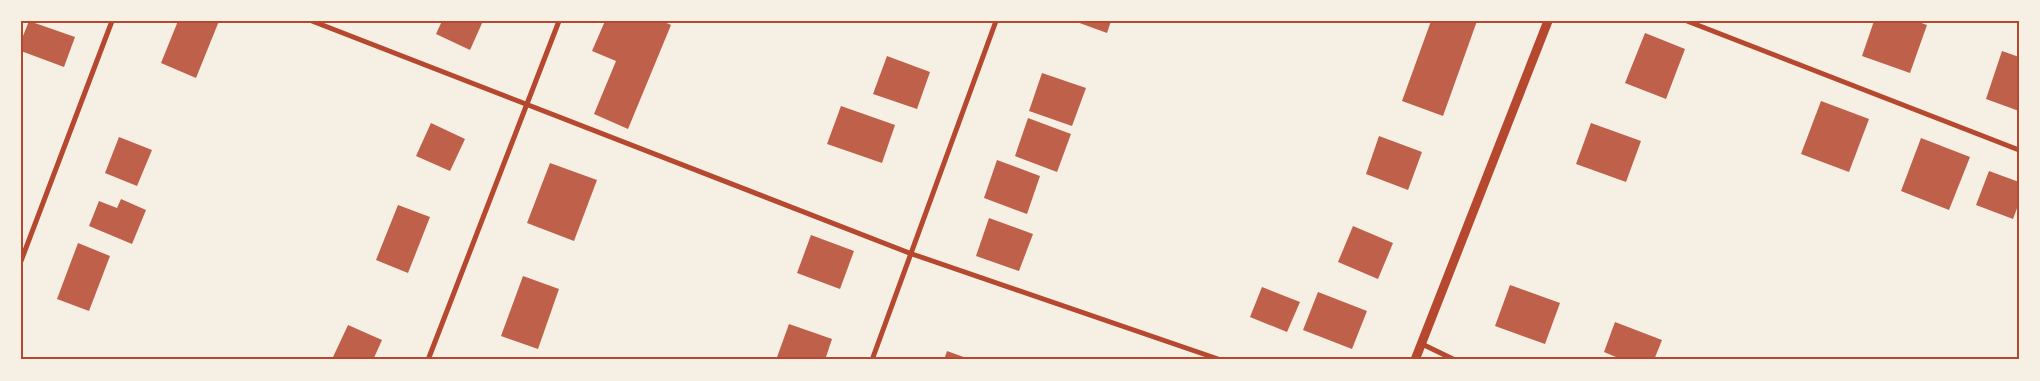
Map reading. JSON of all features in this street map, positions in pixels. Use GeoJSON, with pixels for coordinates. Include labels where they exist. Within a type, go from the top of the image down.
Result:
{"type":"FeatureCollection","features":[{"type":"Feature","properties":{"kind":"street"},"geometry":{"type":"LineString","coordinates":[[21,260],[112,21]]}},
{"type":"Feature","properties":{"kind":"street"},"geometry":{"type":"LineString","coordinates":[[312,21],[912,254],[1221,360]]}},
{"type":"Feature","properties":{"kind":"street"},"geometry":{"type":"LineString","coordinates":[[428,360],[559,21]]}},
{"type":"Feature","properties":{"kind":"street"},"geometry":{"type":"LineString","coordinates":[[872,360],[996,21]]}},
{"type":"Feature","properties":{"kind":"street"},"geometry":{"type":"LineString","coordinates":[[1415,360],[1548,21]]}},
{"type":"Feature","properties":{"kind":"street"},"geometry":{"type":"LineString","coordinates":[[1687,21],[2019,150]]}},
{"type":"Feature","properties":{"kind":"street"},"geometry":{"type":"LineString","coordinates":[[1422,344],[1455,360]]}},
{"type":"Feature","properties":{"kind":"building"},"geometry":{"type":"Polygon","coordinates":[[[29,21],[75,37],[64,67],[21,51],[21,41],[29,21]]]}},
{"type":"Feature","properties":{"kind":"building"},"geometry":{"type":"Polygon","coordinates":[[[178,21],[219,21],[196,78],[161,63],[178,21]]]}},
{"type":"Feature","properties":{"kind":"building"},"geometry":{"type":"Polygon","coordinates":[[[442,21],[483,21],[470,50],[436,34],[442,21]]]}},
{"type":"Feature","properties":{"kind":"building"},"geometry":{"type":"Polygon","coordinates":[[[605,21],[662,21],[671,25],[628,129],[594,114],[616,61],[592,51],[605,21]]]}},
{"type":"Feature","properties":{"kind":"building"},"geometry":{"type":"Polygon","coordinates":[[[1074,21],[1111,21],[1107,33],[1074,21]]]}},
{"type":"Feature","properties":{"kind":"building"},"geometry":{"type":"Polygon","coordinates":[[[1431,21],[1477,21],[1443,116],[1402,101],[1431,21]]]}},
{"type":"Feature","properties":{"kind":"building"},"geometry":{"type":"Polygon","coordinates":[[[1874,21],[1916,21],[1927,25],[1910,73],[1862,56],[1874,21]]]}},
{"type":"Feature","properties":{"kind":"building"},"geometry":{"type":"Polygon","coordinates":[[[1645,33],[1685,49],[1666,99],[1625,83],[1645,33]]]}},
{"type":"Feature","properties":{"kind":"building"},"geometry":{"type":"Polygon","coordinates":[[[2002,51],[2019,57],[2019,111],[1986,99],[2002,51]]]}},
{"type":"Feature","properties":{"kind":"building"},"geometry":{"type":"Polygon","coordinates":[[[887,56],[930,72],[917,109],[873,94],[887,56]]]}},
{"type":"Feature","properties":{"kind":"building"},"geometry":{"type":"Polygon","coordinates":[[[1042,73],[1086,88],[1072,126],[1029,111],[1042,73]]]}},
{"type":"Feature","properties":{"kind":"building"},"geometry":{"type":"Polygon","coordinates":[[[1821,101],[1869,119],[1849,172],[1801,154],[1821,101]]]}},
{"type":"Feature","properties":{"kind":"building"},"geometry":{"type":"Polygon","coordinates":[[[841,106],[895,125],[882,163],[827,144],[841,106]]]}},
{"type":"Feature","properties":{"kind":"building"},"geometry":{"type":"Polygon","coordinates":[[[1028,118],[1071,134],[1057,172],[1015,156],[1028,118]]]}},
{"type":"Feature","properties":{"kind":"building"},"geometry":{"type":"Polygon","coordinates":[[[431,123],[465,139],[450,171],[416,156],[431,123]]]}},
{"type":"Feature","properties":{"kind":"building"},"geometry":{"type":"Polygon","coordinates":[[[1591,123],[1641,141],[1626,182],[1576,164],[1591,123]]]}},
{"type":"Feature","properties":{"kind":"building"},"geometry":{"type":"Polygon","coordinates":[[[1379,136],[1422,152],[1408,190],[1366,174],[1379,136]]]}},
{"type":"Feature","properties":{"kind":"building"},"geometry":{"type":"Polygon","coordinates":[[[119,137],[152,150],[137,186],[105,173],[119,137]]]}},
{"type":"Feature","properties":{"kind":"building"},"geometry":{"type":"Polygon","coordinates":[[[1921,138],[1970,157],[1949,210],[1901,191],[1921,138]]]}},
{"type":"Feature","properties":{"kind":"building"},"geometry":{"type":"Polygon","coordinates":[[[997,160],[1040,176],[1027,214],[984,198],[997,160]]]}},
{"type":"Feature","properties":{"kind":"building"},"geometry":{"type":"Polygon","coordinates":[[[550,163],[597,180],[574,241],[527,223],[550,163]]]}},
{"type":"Feature","properties":{"kind":"building"},"geometry":{"type":"Polygon","coordinates":[[[1989,171],[2019,182],[2019,203],[2013,219],[1976,205],[1989,171]]]}},
{"type":"Feature","properties":{"kind":"building"},"geometry":{"type":"Polygon","coordinates":[[[121,199],[146,210],[132,244],[89,226],[99,201],[117,208],[121,199]]]}},
{"type":"Feature","properties":{"kind":"building"},"geometry":{"type":"Polygon","coordinates":[[[398,205],[430,217],[408,273],[376,260],[398,205]]]}},
{"type":"Feature","properties":{"kind":"building"},"geometry":{"type":"Polygon","coordinates":[[[989,218],[1033,234],[1019,271],[976,256],[989,218]]]}},
{"type":"Feature","properties":{"kind":"building"},"geometry":{"type":"Polygon","coordinates":[[[1353,226],[1393,243],[1378,279],[1338,262],[1353,226]]]}},
{"type":"Feature","properties":{"kind":"building"},"geometry":{"type":"Polygon","coordinates":[[[811,235],[854,251],[840,289],[797,273],[811,235]]]}},
{"type":"Feature","properties":{"kind":"building"},"geometry":{"type":"Polygon","coordinates":[[[78,243],[110,256],[89,311],[57,299],[78,243]]]}},
{"type":"Feature","properties":{"kind":"building"},"geometry":{"type":"Polygon","coordinates":[[[523,276],[559,289],[538,349],[501,336],[523,276]]]}},
{"type":"Feature","properties":{"kind":"building"},"geometry":{"type":"Polygon","coordinates":[[[1510,285],[1560,303],[1545,344],[1495,326],[1510,285]]]}},
{"type":"Feature","properties":{"kind":"building"},"geometry":{"type":"Polygon","coordinates":[[[1262,287],[1300,302],[1287,332],[1250,317],[1262,287]]]}},
{"type":"Feature","properties":{"kind":"building"},"geometry":{"type":"Polygon","coordinates":[[[1318,292],[1367,311],[1352,349],[1303,330],[1318,292]]]}},
{"type":"Feature","properties":{"kind":"building"},"geometry":{"type":"Polygon","coordinates":[[[1615,322],[1662,340],[1654,360],[1623,360],[1604,352],[1615,322]]]}},
{"type":"Feature","properties":{"kind":"building"},"geometry":{"type":"Polygon","coordinates":[[[789,324],[832,339],[825,360],[776,360],[789,324]]]}},
{"type":"Feature","properties":{"kind":"building"},"geometry":{"type":"Polygon","coordinates":[[[348,325],[382,340],[373,360],[339,360],[333,357],[348,325]]]}},
{"type":"Feature","properties":{"kind":"building"},"geometry":{"type":"Polygon","coordinates":[[[947,351],[972,360],[944,360],[947,351]]]}}]}
